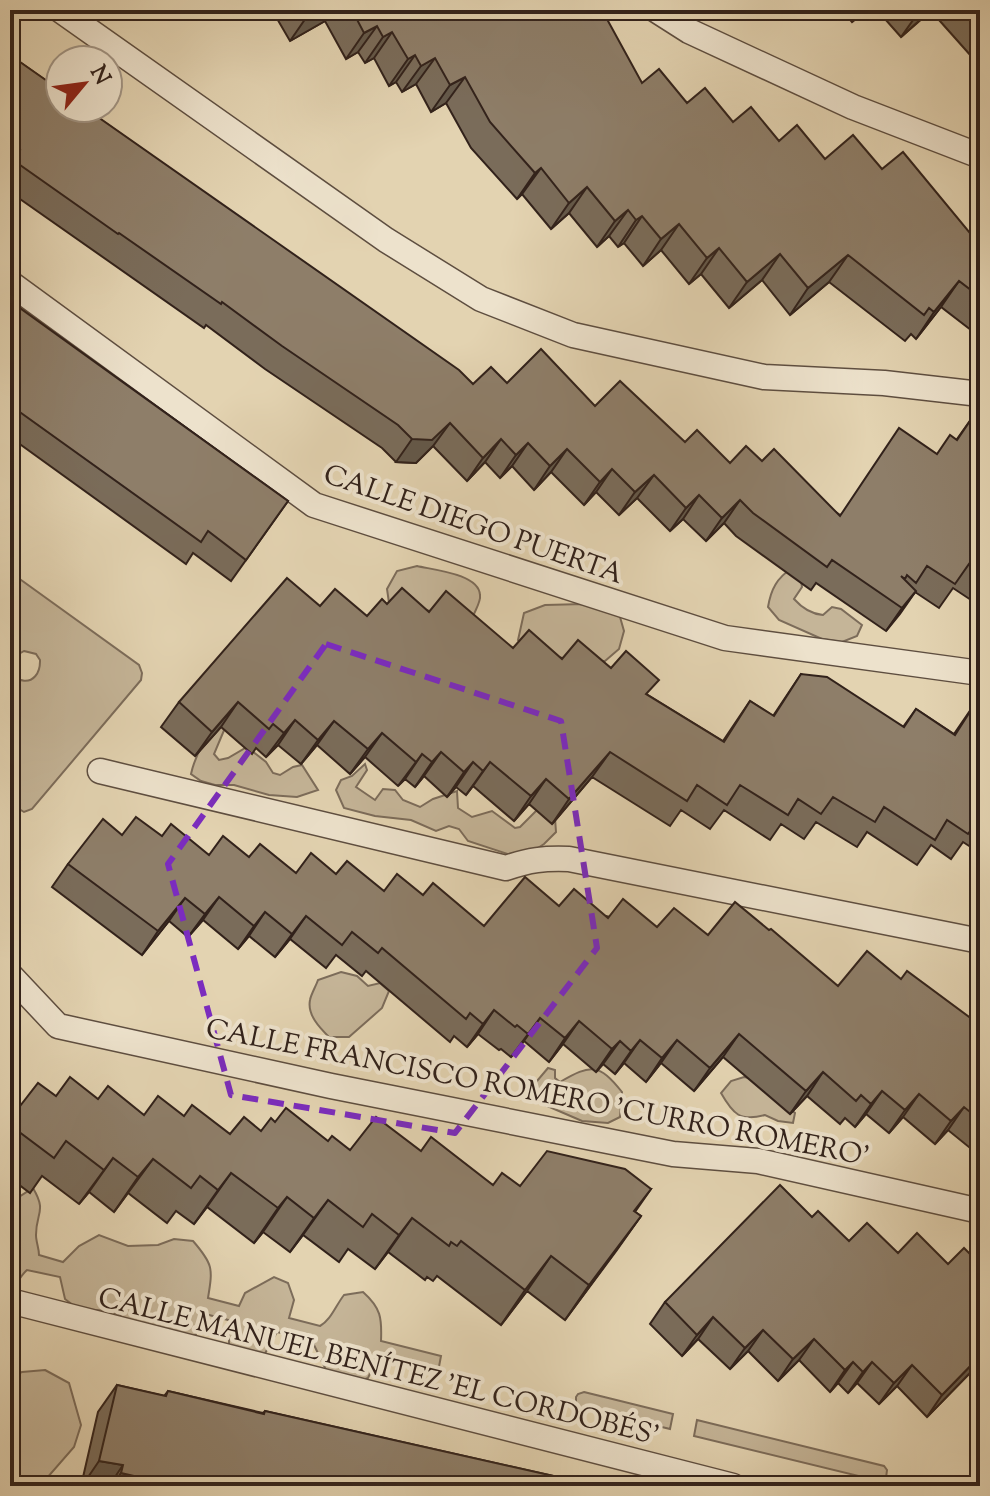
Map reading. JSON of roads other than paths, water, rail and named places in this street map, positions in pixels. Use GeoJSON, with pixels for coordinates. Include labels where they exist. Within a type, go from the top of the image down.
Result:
{"type":"FeatureCollection","features":[{"type":"Feature","properties":{"kind":"lane"},"geometry":{"type":"LineString","coordinates":[[60,10],[386,240],[481,299],[573,335],[764,377],[884,383],[980,394]]}},
{"type":"Feature","properties":{"kind":"lane"},"geometry":{"type":"LineString","coordinates":[[656,10],[689,31],[853,107],[980,156]]}},
{"type":"Feature","properties":{"kind":"lane","name":"CALLE DIEGO PUERTA"},"geometry":{"type":"LineString","coordinates":[[10,283],[314,505],[725,638],[980,673]]}},
{"type":"Feature","properties":{"kind":"lane"},"geometry":{"type":"LineString","coordinates":[[100,771],[506,868],[543,858],[569,859],[980,941]]}},
{"type":"Feature","properties":{"kind":"lane","name":"CALLE FRANCISCO ROMERO 'CURRO ROMERO'"},"geometry":{"type":"LineString","coordinates":[[10,975],[58,1026],[331,1086],[657,1151],[758,1161],[980,1211]]}},
{"type":"Feature","properties":{"kind":"lane","name":"CALLE MANUEL BENÍTEZ 'EL CORDOBÉS'"},"geometry":{"type":"LineString","coordinates":[[10,1301],[733,1486]]}}]}
